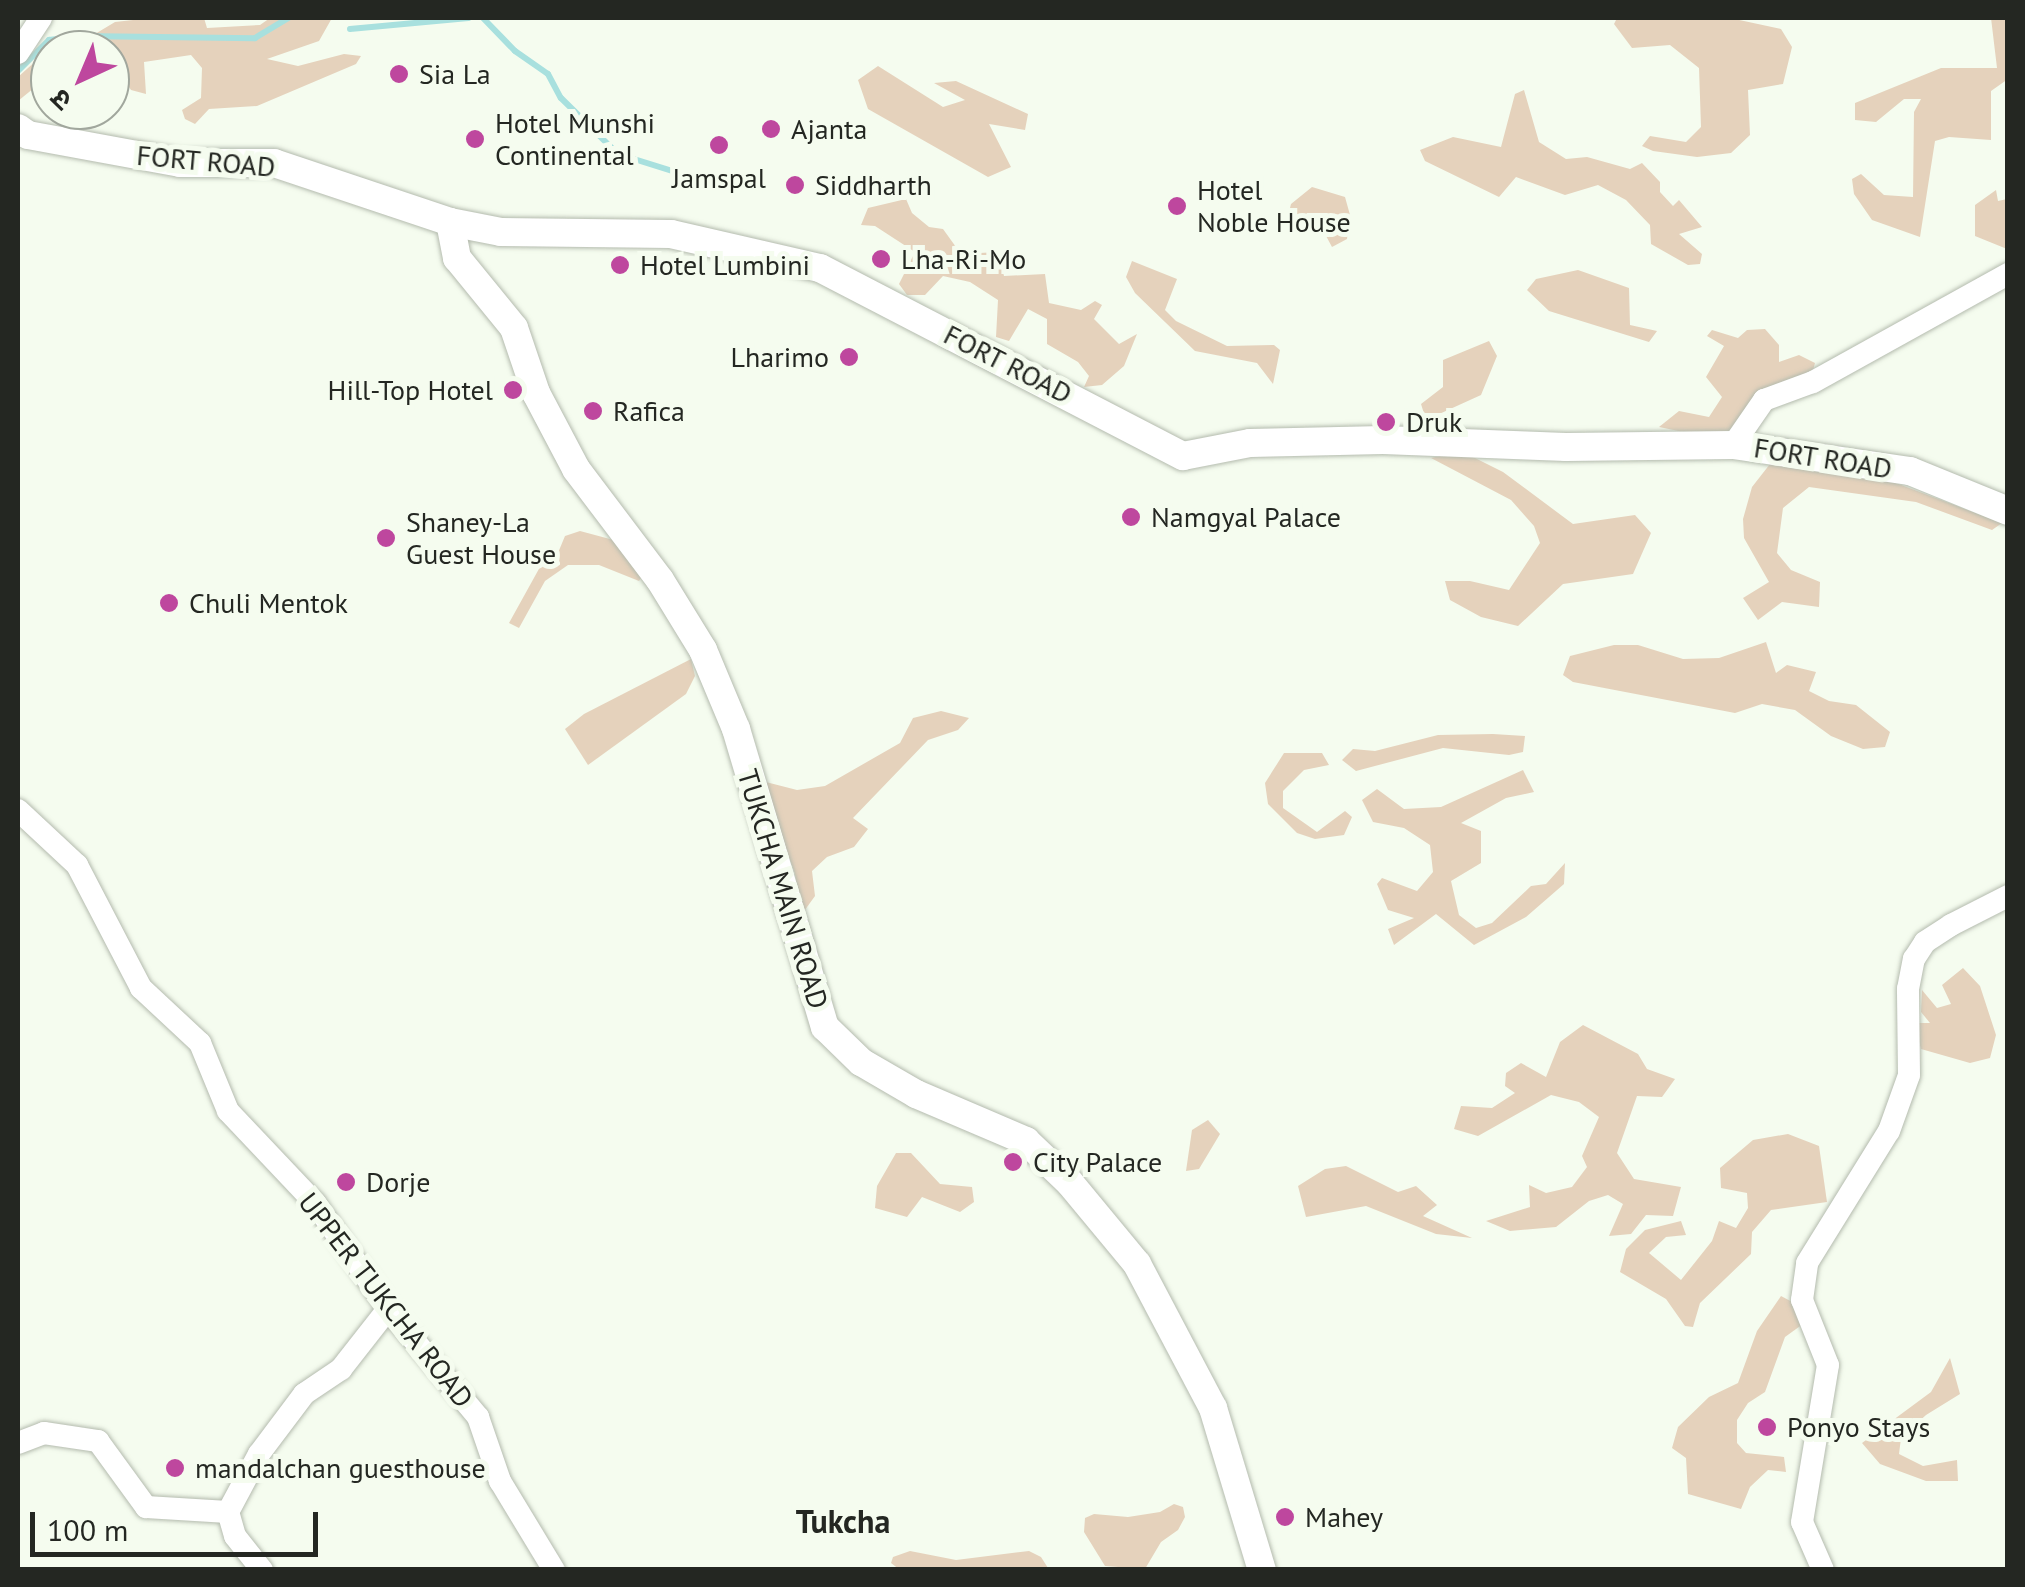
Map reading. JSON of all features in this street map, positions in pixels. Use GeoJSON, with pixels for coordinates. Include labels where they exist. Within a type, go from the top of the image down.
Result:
{"type":"FeatureCollection","features":[{"type":"Feature","properties":{"kind":"street"},"geometry":{"type":"LineString","coordinates":[[18,52],[40,18]]}},
{"type":"Feature","properties":{"kind":"street","name":"FORT ROAD"},"geometry":{"type":"LineString","coordinates":[[18,128],[45,138],[180,163],[274,164],[450,222],[501,232],[671,234],[820,268],[1183,456],[1250,443],[1383,440],[1566,447],[1733,445],[1910,471],[2008,512]]}},
{"type":"Feature","properties":{"kind":"street","name":"TUKCHA MAIN ROAD"},"geometry":{"type":"LineString","coordinates":[[450,222],[458,258],[514,328],[536,394],[576,469],[660,580],[703,650],[736,729],[825,1028],[861,1062],[916,1094],[1026,1141],[1070,1183],[1138,1264],[1213,1408],[1262,1570]]}},
{"type":"Feature","properties":{"kind":"street"},"geometry":{"type":"LineString","coordinates":[[1733,445],[1764,400],[1813,382],[2008,274]]}},
{"type":"Feature","properties":{"kind":"street","name":"UPPER TUKCHA ROAD"},"geometry":{"type":"LineString","coordinates":[[18,810],[77,864],[141,988],[200,1043],[228,1111],[315,1204],[388,1309],[478,1417],[500,1482],[554,1570]]}},
{"type":"Feature","properties":{"kind":"street"},"geometry":{"type":"LineString","coordinates":[[1823,1570],[1802,1522],[1828,1365],[1802,1300],[1807,1263],[1889,1131],[1909,1075],[1908,988],[1914,959],[1926,942],[1951,924],[2008,896]]}},
{"type":"Feature","properties":{"kind":"street"},"geometry":{"type":"LineString","coordinates":[[262,1570],[235,1536],[228,1512],[259,1454],[304,1394],[341,1368],[388,1309]]}},
{"type":"Feature","properties":{"kind":"street"},"geometry":{"type":"LineString","coordinates":[[18,1443],[44,1434],[98,1441],[146,1507],[228,1512]]}},
{"type":"Feature","properties":{"kind":"shaded area"},"geometry":{"type":"Polygon","coordinates":[[[204,18],[207,28],[260,25],[270,18],[332,18],[319,41],[267,59],[298,66],[344,54],[361,56],[356,64],[257,106],[209,109],[195,124],[185,119],[182,110],[201,98],[202,68],[191,55],[144,62],[146,94],[131,90],[130,30],[102,30],[115,22],[204,18]]]}},
{"type":"Feature","properties":{"kind":"shaded area"},"geometry":{"type":"Polygon","coordinates":[[[1617,18],[1730,18],[1781,29],[1792,47],[1783,84],[1748,90],[1750,135],[1731,153],[1697,157],[1653,151],[1642,146],[1650,136],[1686,142],[1701,127],[1699,68],[1670,45],[1632,48],[1614,24],[1617,18]]]}},
{"type":"Feature","properties":{"kind":"shaded area"},"geometry":{"type":"Polygon","coordinates":[[[1991,18],[2007,18],[2008,79],[1991,91],[1991,140],[1949,137],[1935,141],[1920,237],[1872,220],[1854,194],[1852,179],[1861,174],[1884,195],[1913,197],[1914,112],[1921,99],[1904,99],[1876,122],[1855,120],[1855,103],[1941,68],[1997,68],[1991,18]]]}},
{"type":"Feature","properties":{"kind":"shaded area"},"geometry":{"type":"Polygon","coordinates":[[[30,66],[30,91],[18,101],[18,77],[30,66]]]}},
{"type":"Feature","properties":{"kind":"shaded area"},"geometry":{"type":"Polygon","coordinates":[[[878,66],[943,107],[965,100],[934,83],[956,81],[1028,114],[1025,130],[989,124],[1011,167],[988,177],[868,109],[858,80],[878,66]]]}},
{"type":"Feature","properties":{"kind":"shaded area"},"geometry":{"type":"Polygon","coordinates":[[[1524,90],[1539,142],[1566,159],[1587,157],[1630,169],[1642,163],[1660,182],[1660,192],[1673,206],[1679,200],[1702,227],[1679,234],[1702,254],[1700,264],[1688,265],[1651,244],[1650,225],[1626,200],[1598,185],[1565,195],[1516,177],[1499,197],[1425,161],[1420,150],[1453,137],[1501,147],[1515,94],[1524,90]]]}},
{"type":"Feature","properties":{"kind":"shaded area"},"geometry":{"type":"Polygon","coordinates":[[[1312,187],[1345,197],[1350,215],[1347,239],[1332,247],[1325,234],[1299,215],[1288,216],[1291,204],[1312,187]]]}},
{"type":"Feature","properties":{"kind":"shaded area"},"geometry":{"type":"Polygon","coordinates":[[[1996,190],[1998,201],[2007,199],[2007,249],[1975,236],[1975,205],[1996,190]]]}},
{"type":"Feature","properties":{"kind":"shaded area"},"geometry":{"type":"Polygon","coordinates":[[[906,199],[912,213],[929,227],[943,229],[961,254],[998,252],[1004,276],[1045,274],[1049,303],[1081,310],[1095,301],[1102,305],[1094,319],[1119,344],[1137,334],[1124,366],[1102,385],[1084,387],[1089,376],[1078,362],[1047,344],[1047,319],[1028,309],[1009,341],[996,337],[998,300],[970,282],[943,276],[925,295],[907,295],[899,284],[915,252],[875,226],[861,225],[868,208],[906,199]]]}},
{"type":"Feature","properties":{"kind":"shaded area"},"geometry":{"type":"Polygon","coordinates":[[[1132,261],[1177,279],[1165,310],[1176,321],[1227,346],[1274,345],[1280,350],[1273,384],[1257,363],[1195,351],[1135,293],[1126,277],[1132,261]]]}},
{"type":"Feature","properties":{"kind":"shaded area"},"geometry":{"type":"Polygon","coordinates":[[[1578,270],[1629,288],[1630,325],[1657,331],[1649,342],[1549,311],[1527,290],[1536,279],[1578,270]]]}},
{"type":"Feature","properties":{"kind":"shaded area"},"geometry":{"type":"Polygon","coordinates":[[[1765,329],[1779,345],[1779,362],[1799,355],[1815,363],[1812,374],[1735,430],[1698,435],[1659,427],[1679,411],[1709,417],[1722,397],[1706,377],[1724,346],[1707,336],[1712,330],[1738,338],[1747,330],[1765,329]]]}},
{"type":"Feature","properties":{"kind":"shaded area"},"geometry":{"type":"Polygon","coordinates":[[[1489,341],[1497,356],[1481,395],[1426,420],[1421,404],[1443,387],[1443,360],[1489,341]]]}},
{"type":"Feature","properties":{"kind":"shaded area"},"geometry":{"type":"Polygon","coordinates":[[[1461,451],[1503,472],[1573,524],[1635,515],[1651,533],[1633,574],[1563,584],[1518,626],[1481,617],[1450,600],[1445,581],[1470,581],[1509,590],[1540,543],[1534,526],[1511,500],[1431,458],[1461,451]]]}},
{"type":"Feature","properties":{"kind":"shaded area"},"geometry":{"type":"Polygon","coordinates":[[[1770,464],[1888,480],[2002,523],[1992,530],[1916,502],[1809,487],[1783,508],[1777,553],[1791,570],[1820,582],[1819,607],[1782,602],[1758,620],[1743,598],[1769,582],[1744,538],[1743,519],[1752,487],[1770,464]]]}},
{"type":"Feature","properties":{"kind":"shaded area"},"geometry":{"type":"Polygon","coordinates":[[[580,531],[621,542],[644,573],[639,581],[599,565],[568,565],[545,581],[519,628],[509,623],[540,567],[555,560],[565,536],[580,531]]]}},
{"type":"Feature","properties":{"kind":"shaded area"},"geometry":{"type":"Polygon","coordinates":[[[1766,642],[1776,673],[1787,665],[1816,672],[1809,691],[1829,701],[1856,705],[1890,732],[1885,747],[1863,749],[1831,736],[1795,710],[1762,704],[1735,713],[1573,682],[1563,675],[1570,656],[1614,645],[1638,645],[1683,659],[1719,658],[1766,642]]]}},
{"type":"Feature","properties":{"kind":"shaded area"},"geometry":{"type":"Polygon","coordinates":[[[691,659],[695,676],[686,694],[588,765],[565,729],[584,714],[691,659]]]}},
{"type":"Feature","properties":{"kind":"shaded area"},"geometry":{"type":"Polygon","coordinates":[[[941,711],[969,718],[958,730],[928,740],[853,818],[868,829],[854,847],[827,857],[812,871],[815,896],[802,914],[795,874],[762,781],[797,790],[825,786],[900,743],[913,718],[941,711]]]}},
{"type":"Feature","properties":{"kind":"shaded area"},"geometry":{"type":"Polygon","coordinates":[[[1438,735],[1525,736],[1523,752],[1509,755],[1443,748],[1356,771],[1342,760],[1353,749],[1375,751],[1438,735]]]}},
{"type":"Feature","properties":{"kind":"shaded area"},"geometry":{"type":"Polygon","coordinates":[[[1284,753],[1322,753],[1329,765],[1304,770],[1283,791],[1283,808],[1317,832],[1345,811],[1352,817],[1344,835],[1315,839],[1297,833],[1268,804],[1265,783],[1284,753]]]}},
{"type":"Feature","properties":{"kind":"shaded area"},"geometry":{"type":"Polygon","coordinates":[[[1523,770],[1534,792],[1506,798],[1461,823],[1481,831],[1481,863],[1451,881],[1459,915],[1476,928],[1492,923],[1531,886],[1546,884],[1565,863],[1564,884],[1526,917],[1474,945],[1436,914],[1394,945],[1388,929],[1414,918],[1388,910],[1377,884],[1382,878],[1417,891],[1433,872],[1430,845],[1404,828],[1373,822],[1362,800],[1377,789],[1404,809],[1441,807],[1523,770]]]}},
{"type":"Feature","properties":{"kind":"shaded area"},"geometry":{"type":"Polygon","coordinates":[[[1963,968],[1980,986],[1996,1035],[1990,1058],[1970,1063],[1921,1049],[1914,1023],[1930,1023],[1921,1012],[1922,990],[1937,1008],[1951,1004],[1942,985],[1963,968]]]}},
{"type":"Feature","properties":{"kind":"shaded area"},"geometry":{"type":"Polygon","coordinates":[[[1583,1025],[1638,1054],[1647,1069],[1675,1079],[1662,1097],[1637,1096],[1617,1153],[1634,1179],[1681,1187],[1673,1216],[1646,1215],[1631,1234],[1609,1236],[1623,1204],[1608,1195],[1589,1201],[1556,1227],[1510,1231],[1486,1221],[1530,1207],[1529,1185],[1546,1193],[1572,1187],[1587,1167],[1582,1156],[1599,1117],[1579,1102],[1551,1095],[1478,1136],[1454,1129],[1461,1106],[1492,1108],[1515,1093],[1505,1086],[1506,1073],[1521,1063],[1546,1077],[1560,1042],[1583,1025]]]}},
{"type":"Feature","properties":{"kind":"shaded area"},"geometry":{"type":"Polygon","coordinates":[[[1208,1120],[1220,1134],[1199,1169],[1186,1171],[1192,1130],[1208,1120]]]}},
{"type":"Feature","properties":{"kind":"shaded area"},"geometry":{"type":"Polygon","coordinates":[[[1788,1134],[1819,1146],[1827,1202],[1771,1210],[1752,1232],[1751,1254],[1700,1303],[1693,1327],[1685,1326],[1666,1299],[1620,1272],[1626,1249],[1645,1230],[1681,1221],[1686,1235],[1666,1237],[1649,1253],[1681,1280],[1712,1241],[1719,1221],[1736,1228],[1748,1208],[1747,1193],[1721,1188],[1720,1168],[1753,1140],[1788,1134]]]}},
{"type":"Feature","properties":{"kind":"shaded area"},"geometry":{"type":"Polygon","coordinates":[[[896,1153],[911,1153],[940,1184],[972,1187],[974,1202],[960,1212],[922,1197],[907,1217],[875,1208],[877,1186],[896,1153]]]}},
{"type":"Feature","properties":{"kind":"shaded area"},"geometry":{"type":"Polygon","coordinates":[[[1346,1166],[1398,1192],[1416,1186],[1437,1205],[1423,1216],[1472,1238],[1436,1234],[1366,1206],[1306,1217],[1298,1186],[1325,1169],[1346,1166]]]}},
{"type":"Feature","properties":{"kind":"shaded area"},"geometry":{"type":"Polygon","coordinates":[[[1781,1296],[1796,1304],[1803,1324],[1785,1337],[1765,1392],[1748,1403],[1737,1420],[1737,1443],[1746,1453],[1784,1457],[1786,1472],[1768,1470],[1750,1487],[1741,1509],[1688,1494],[1686,1458],[1672,1448],[1678,1427],[1709,1397],[1738,1383],[1757,1331],[1781,1296]]]}},
{"type":"Feature","properties":{"kind":"shaded area"},"geometry":{"type":"Polygon","coordinates":[[[1950,1358],[1960,1394],[1926,1415],[1901,1438],[1899,1454],[1923,1466],[1957,1460],[1958,1481],[1926,1481],[1880,1464],[1862,1443],[1931,1392],[1950,1358]]]}},
{"type":"Feature","properties":{"kind":"shaded area"},"geometry":{"type":"Polygon","coordinates":[[[1174,1504],[1183,1507],[1185,1517],[1178,1530],[1161,1542],[1145,1569],[1105,1566],[1084,1532],[1085,1518],[1094,1514],[1128,1517],[1160,1512],[1174,1504]]]}},
{"type":"Feature","properties":{"kind":"shaded area"},"geometry":{"type":"Polygon","coordinates":[[[910,1551],[956,1560],[1029,1551],[1041,1557],[1048,1568],[900,1570],[891,1563],[893,1557],[910,1551]]]}},
{"type":"Feature","properties":{"kind":"waterway"},"geometry":{"type":"LineString","coordinates":[[18,71],[49,40],[80,36],[255,38],[288,18]]}},
{"type":"Feature","properties":{"kind":"waterway"},"geometry":{"type":"LineString","coordinates":[[350,29],[468,18]]}},
{"type":"Feature","properties":{"kind":"waterway"},"geometry":{"type":"LineString","coordinates":[[483,18],[515,51],[548,74],[561,98],[618,154],[714,184]]}},
{"type":"Feature","properties":{"kind":"place","name":"Sia La"},"geometry":{"type":"Point","coordinates":[399,74]}},
{"type":"Feature","properties":{"kind":"place","name":"Ajanta"},"geometry":{"type":"Point","coordinates":[771,129]}},
{"type":"Feature","properties":{"kind":"place","name":"Hotel Munshi Continental"},"geometry":{"type":"Point","coordinates":[475,139]}},
{"type":"Feature","properties":{"kind":"place","name":"Jamspal"},"geometry":{"type":"Point","coordinates":[719,145]}},
{"type":"Feature","properties":{"kind":"place","name":"Siddharth"},"geometry":{"type":"Point","coordinates":[795,185]}},
{"type":"Feature","properties":{"kind":"place","name":"Hotel Noble House"},"geometry":{"type":"Point","coordinates":[1177,206]}},
{"type":"Feature","properties":{"kind":"place","name":"Lha-Ri-Mo"},"geometry":{"type":"Point","coordinates":[881,259]}},
{"type":"Feature","properties":{"kind":"place","name":"Hotel Lumbini"},"geometry":{"type":"Point","coordinates":[620,265]}},
{"type":"Feature","properties":{"kind":"place","name":"Lharimo"},"geometry":{"type":"Point","coordinates":[849,357]}},
{"type":"Feature","properties":{"kind":"place","name":"Hill-Top Hotel"},"geometry":{"type":"Point","coordinates":[513,390]}},
{"type":"Feature","properties":{"kind":"place","name":"Rafica"},"geometry":{"type":"Point","coordinates":[593,411]}},
{"type":"Feature","properties":{"kind":"place","name":"Druk"},"geometry":{"type":"Point","coordinates":[1386,422]}},
{"type":"Feature","properties":{"kind":"place","name":"Namgyal Palace"},"geometry":{"type":"Point","coordinates":[1131,517]}},
{"type":"Feature","properties":{"kind":"place","name":"Shaney-La Guest House"},"geometry":{"type":"Point","coordinates":[386,538]}},
{"type":"Feature","properties":{"kind":"place","name":"Chuli Mentok"},"geometry":{"type":"Point","coordinates":[169,603]}},
{"type":"Feature","properties":{"kind":"place","name":"City Palace"},"geometry":{"type":"Point","coordinates":[1013,1162]}},
{"type":"Feature","properties":{"kind":"place","name":"Dorje"},"geometry":{"type":"Point","coordinates":[346,1182]}},
{"type":"Feature","properties":{"kind":"place","name":"Ponyo Stays"},"geometry":{"type":"Point","coordinates":[1767,1427]}},
{"type":"Feature","properties":{"kind":"place","name":"mandalchan guesthouse"},"geometry":{"type":"Point","coordinates":[175,1468]}},
{"type":"Feature","properties":{"kind":"place","name":"Mahey"},"geometry":{"type":"Point","coordinates":[1285,1517]}},
{"type":"Feature","properties":{"kind":"district","name":"Tukcha"},"geometry":{"type":"Point","coordinates":[843,1521]}}]}
